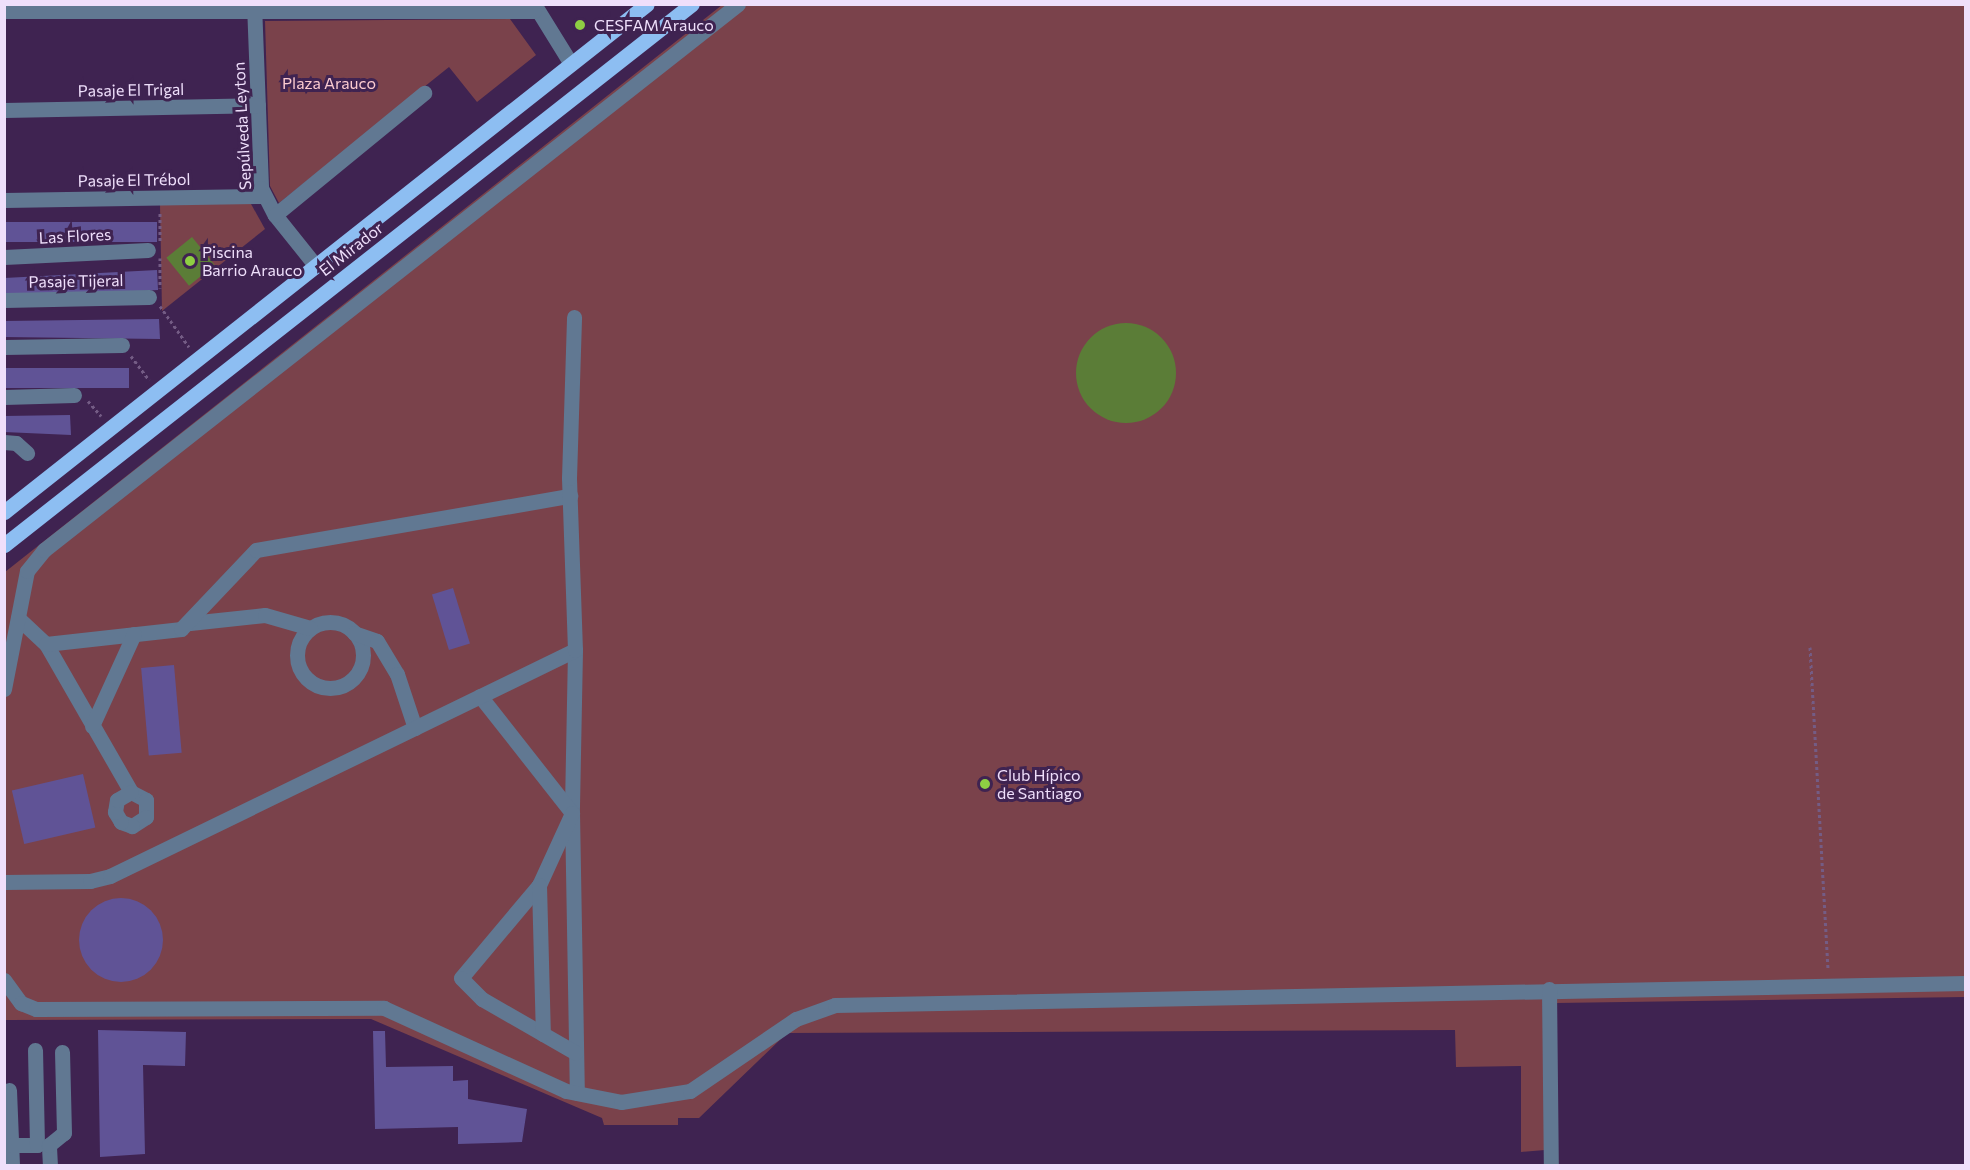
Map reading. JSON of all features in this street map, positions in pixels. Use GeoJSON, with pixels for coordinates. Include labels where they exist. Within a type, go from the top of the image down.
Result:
{"type":"FeatureCollection","features":[{"type":"Feature","properties":{"kind":"main road","name":"El Mirador"},"geometry":{"type":"LineString","coordinates":[[4,512],[197,357],[648,4]]}},
{"type":"Feature","properties":{"kind":"main road","name":"El Mirador"},"geometry":{"type":"LineString","coordinates":[[4,545],[692,4]]}},
{"type":"Feature","properties":{"kind":"main road"},"geometry":{"type":"LineString","coordinates":[[527,99],[543,121]]}},
{"type":"Feature","properties":{"kind":"main road"},"geometry":{"type":"LineString","coordinates":[[258,310],[276,331]]}},
{"type":"Feature","properties":{"kind":"street"},"geometry":{"type":"LineString","coordinates":[[4,689],[27,571],[44,550],[738,4]]}},
{"type":"Feature","properties":{"kind":"street"},"geometry":{"type":"LineString","coordinates":[[4,11],[534,8],[571,64]]}},
{"type":"Feature","properties":{"kind":"street","name":"Sepúlveda Leyton"},"geometry":{"type":"LineString","coordinates":[[254,9],[264,196],[275,216],[315,266]]}},
{"type":"Feature","properties":{"kind":"street"},"geometry":{"type":"LineString","coordinates":[[275,216],[424,93]]}},
{"type":"Feature","properties":{"kind":"street","name":"Pasaje El Trigal"},"geometry":{"type":"LineString","coordinates":[[4,110],[258,105]]}},
{"type":"Feature","properties":{"kind":"street","name":"Pasaje El Trébol"},"geometry":{"type":"LineString","coordinates":[[4,200],[264,196]]}},
{"type":"Feature","properties":{"kind":"street","name":"Las Flores"},"geometry":{"type":"LineString","coordinates":[[4,257],[148,250]]}},
{"type":"Feature","properties":{"kind":"street","name":"Pasaje Tijeral"},"geometry":{"type":"LineString","coordinates":[[4,300],[149,297]]}},
{"type":"Feature","properties":{"kind":"street"},"geometry":{"type":"LineString","coordinates":[[574,317],[570,496],[576,650],[572,813],[577,1093]]}},
{"type":"Feature","properties":{"kind":"street"},"geometry":{"type":"LineString","coordinates":[[4,347],[122,345]]}},
{"type":"Feature","properties":{"kind":"street"},"geometry":{"type":"LineString","coordinates":[[4,397],[74,395]]}},
{"type":"Feature","properties":{"kind":"street"},"geometry":{"type":"LineString","coordinates":[[4,442],[16,443],[27,453]]}},
{"type":"Feature","properties":{"kind":"street"},"geometry":{"type":"LineString","coordinates":[[46,644],[181,629],[190,623],[256,550],[570,496]]}},
{"type":"Feature","properties":{"kind":"street"},"geometry":{"type":"LineString","coordinates":[[190,623],[265,615],[310,628],[333,622],[377,641],[397,674],[415,728]]}},
{"type":"Feature","properties":{"kind":"street"},"geometry":{"type":"LineString","coordinates":[[18,618],[46,644],[131,792]]}},
{"type":"Feature","properties":{"kind":"street"},"geometry":{"type":"LineString","coordinates":[[310,628],[297,647],[298,663],[311,682],[326,688],[342,686],[359,670],[362,654],[354,633]]}},
{"type":"Feature","properties":{"kind":"street"},"geometry":{"type":"LineString","coordinates":[[92,726],[134,634]]}},
{"type":"Feature","properties":{"kind":"street"},"geometry":{"type":"LineString","coordinates":[[4,882],[90,881],[110,876],[576,650]]}},
{"type":"Feature","properties":{"kind":"street"},"geometry":{"type":"LineString","coordinates":[[480,696],[572,813]]}},
{"type":"Feature","properties":{"kind":"street"},"geometry":{"type":"LineString","coordinates":[[572,813],[539,885],[461,978],[482,999],[576,1053]]}},
{"type":"Feature","properties":{"kind":"street"},"geometry":{"type":"LineString","coordinates":[[539,885],[543,1034]]}},
{"type":"Feature","properties":{"kind":"street"},"geometry":{"type":"LineString","coordinates":[[4,980],[21,1003],[36,1009],[384,1008],[577,1093],[621,1102],[690,1091],[796,1019],[835,1005],[1549,989],[1965,983]]}},
{"type":"Feature","properties":{"kind":"street"},"geometry":{"type":"LineString","coordinates":[[1549,989],[1551,1166]]}},
{"type":"Feature","properties":{"kind":"street"},"geometry":{"type":"LineString","coordinates":[[35,1050],[43,1145],[50,1166]]}},
{"type":"Feature","properties":{"kind":"street"},"geometry":{"type":"LineString","coordinates":[[11,1145],[43,1145],[64,1133],[62,1052]]}},
{"type":"Feature","properties":{"kind":"street"},"geometry":{"type":"LineString","coordinates":[[9,1090],[12,1166]]}},
{"type":"Feature","properties":{"kind":"path"},"geometry":{"type":"LineString","coordinates":[[160,198],[161,312],[197,357]]}},
{"type":"Feature","properties":{"kind":"path"},"geometry":{"type":"LineString","coordinates":[[122,345],[143,372]]}},
{"type":"Feature","properties":{"kind":"path"},"geometry":{"type":"LineString","coordinates":[[1810,647],[1829,984]]}},
{"type":"Feature","properties":{"kind":"green space","name":"Club Hípico de Santiago"},"geometry":{"type":"Polygon","coordinates":[[[722,5],[1965,5],[1965,997],[1556,1003],[1557,1149],[1521,1152],[1521,1066],[1456,1067],[1455,1030],[787,1033],[699,1118],[678,1118],[678,1125],[604,1125],[602,1118],[371,1019],[5,1020],[5,572],[722,5]]]}},
{"type":"Feature","properties":{"kind":"green space","name":"Plaza Arauco"},"geometry":{"type":"Polygon","coordinates":[[[510,19],[536,55],[477,102],[449,67],[279,203],[270,186],[265,21],[510,19]]]}},
{"type":"Feature","properties":{"kind":"green space"},"geometry":{"type":"Polygon","coordinates":[[[160,204],[251,204],[265,229],[162,311],[160,204]]]}},
{"type":"Feature","properties":{"kind":"shaded area","name":"Piscina Barrio Arauco"},"geometry":{"type":"Polygon","coordinates":[[[192,237],[215,265],[189,286],[166,258],[192,237]]]}},
{"type":"Feature","properties":{"kind":"shaded area"},"geometry":{"type":"Polygon","coordinates":[[[1126,323],[1145,327],[1161,338],[1172,354],[1176,373],[1172,392],[1161,408],[1145,419],[1126,423],[1107,419],[1091,408],[1080,392],[1076,373],[1080,354],[1091,338],[1107,327],[1126,323]]]}},
{"type":"Feature","properties":{"kind":"building"},"geometry":{"type":"Polygon","coordinates":[[[4,222],[157,222],[157,242],[4,242],[4,222]]]}},
{"type":"Feature","properties":{"kind":"building"},"geometry":{"type":"Polygon","coordinates":[[[157,270],[158,290],[5,298],[4,278],[157,270]]]}},
{"type":"Feature","properties":{"kind":"building"},"geometry":{"type":"Polygon","coordinates":[[[159,319],[160,339],[4,337],[4,321],[159,319]]]}},
{"type":"Feature","properties":{"kind":"building"},"geometry":{"type":"Polygon","coordinates":[[[4,368],[129,368],[129,388],[4,388],[4,368]]]}},
{"type":"Feature","properties":{"kind":"building"},"geometry":{"type":"Polygon","coordinates":[[[70,415],[71,435],[4,432],[4,416],[70,415]]]}},
{"type":"Feature","properties":{"kind":"building"},"geometry":{"type":"Polygon","coordinates":[[[453,588],[470,643],[449,650],[432,594],[453,588]]]}},
{"type":"Feature","properties":{"kind":"building"},"geometry":{"type":"Polygon","coordinates":[[[174,665],[182,753],[149,756],[141,668],[174,665]]]}},
{"type":"Feature","properties":{"kind":"building"},"geometry":{"type":"Polygon","coordinates":[[[83,774],[95,828],[24,844],[12,790],[83,774]]]}},
{"type":"Feature","properties":{"kind":"building"},"geometry":{"type":"Polygon","coordinates":[[[121,898],[137,901],[151,910],[160,924],[163,940],[160,956],[151,970],[137,979],[121,982],[105,979],[91,970],[82,956],[79,940],[82,924],[91,910],[105,901],[121,898]]]}},
{"type":"Feature","properties":{"kind":"building"},"geometry":{"type":"Polygon","coordinates":[[[98,1030],[186,1032],[185,1066],[143,1065],[145,1154],[100,1157],[98,1030]]]}},
{"type":"Feature","properties":{"kind":"building"},"geometry":{"type":"Polygon","coordinates":[[[373,1031],[385,1031],[386,1067],[453,1066],[453,1081],[468,1080],[468,1099],[527,1109],[522,1142],[458,1144],[458,1127],[375,1129],[373,1031]]]}},
{"type":"Feature","properties":{"kind":"place","name":"CESFAM Arauco"},"geometry":{"type":"Point","coordinates":[580,25]}},
{"type":"Feature","properties":{"kind":"place","name":"Piscina Barrio Arauco"},"geometry":{"type":"Point","coordinates":[190,261]}},
{"type":"Feature","properties":{"kind":"place","name":"Club Hípico de Santiago"},"geometry":{"type":"Point","coordinates":[985,784]}}]}
